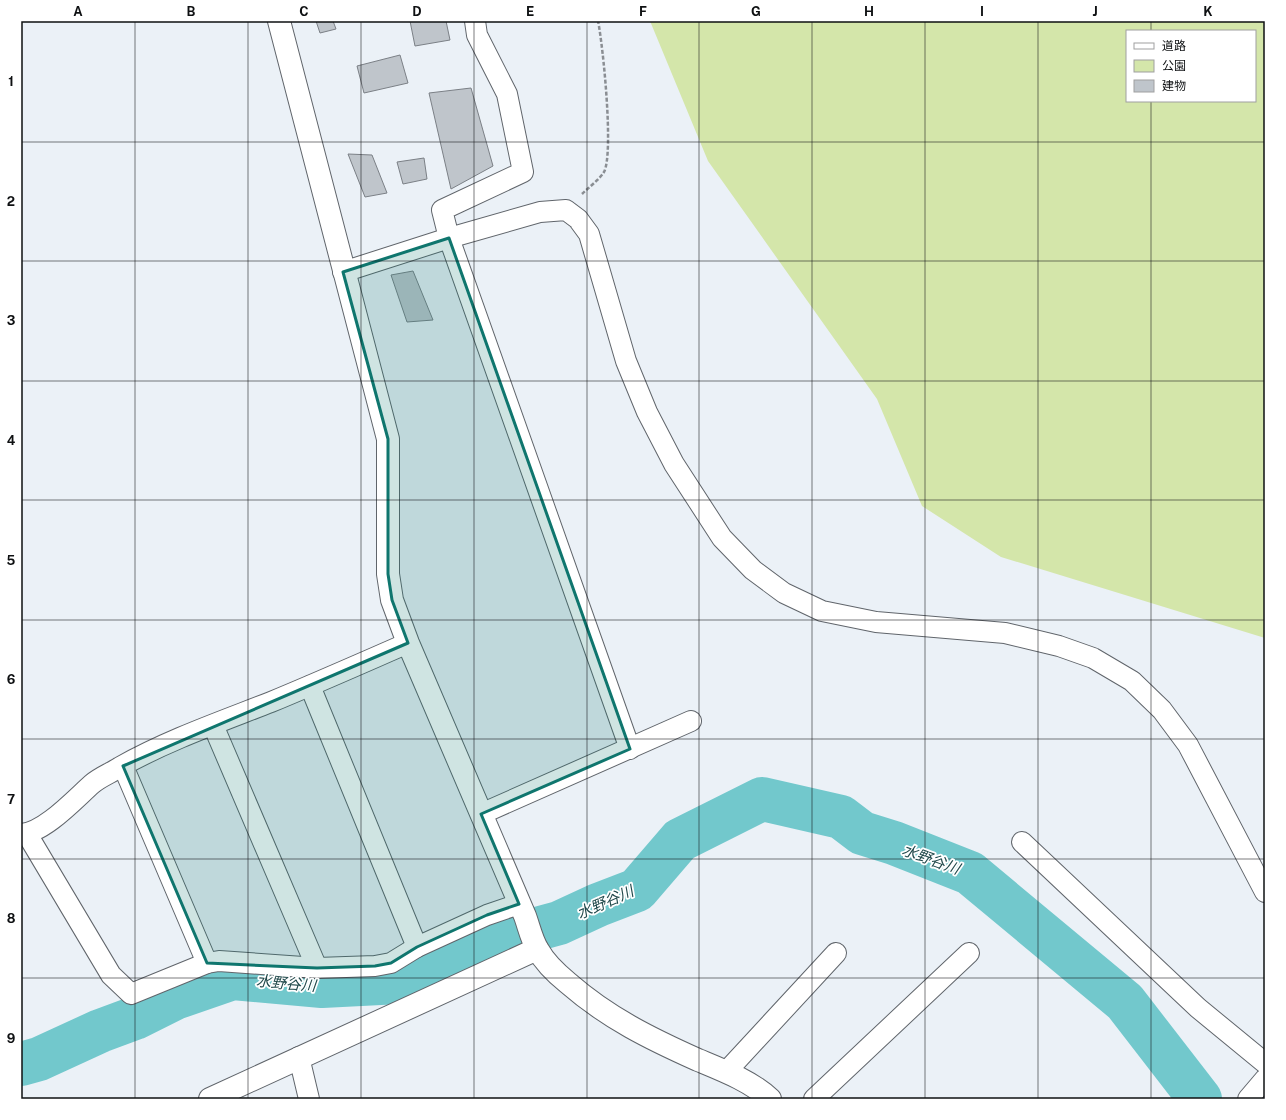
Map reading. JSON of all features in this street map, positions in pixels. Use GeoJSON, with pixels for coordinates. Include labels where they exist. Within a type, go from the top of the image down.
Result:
{"type":"FeatureCollection","features":[{"type":"Feature","properties":{"kind":"street"},"geometry":{"type":"LineString","coordinates":[[279,21],[343,272],[388,439],[388,574],[392,600],[408,643],[522,910],[535,944],[555,972],[612,1018],[654,1040],[726,1072],[763,1092],[770,1099]]}},
{"type":"Feature","properties":{"kind":"street"},"geometry":{"type":"LineString","coordinates":[[475,21],[477,35],[507,94],[523,172],[442,210],[449,238],[630,749]]}},
{"type":"Feature","properties":{"kind":"street"},"geometry":{"type":"LineString","coordinates":[[343,272],[449,238],[540,212],[566,210],[578,219],[590,234],[626,361],[657,432],[674,464],[722,538],[753,570],[784,593],[822,610],[876,622],[1012,635],[1059,646],[1093,658],[1132,681],[1162,710],[1188,745],[1265,892]]}},
{"type":"Feature","properties":{"kind":"street"},"geometry":{"type":"LineString","coordinates":[[408,643],[310,686],[213,725],[123,766],[93,783],[71,806],[24,834],[111,975],[131,994],[207,963],[219,961],[317,968],[376,966],[391,963],[417,947],[487,915],[522,910]]}},
{"type":"Feature","properties":{"kind":"street"},"geometry":{"type":"LineString","coordinates":[[310,686],[417,947]]}},
{"type":"Feature","properties":{"kind":"street"},"geometry":{"type":"LineString","coordinates":[[481,814],[692,721]]}},
{"type":"Feature","properties":{"kind":"street"},"geometry":{"type":"LineString","coordinates":[[213,725],[317,968]]}},
{"type":"Feature","properties":{"kind":"street"},"geometry":{"type":"LineString","coordinates":[[123,766],[207,963]]}},
{"type":"Feature","properties":{"kind":"street"},"geometry":{"type":"LineString","coordinates":[[1022,842],[1198,1008],[1265,1063]]}},
{"type":"Feature","properties":{"kind":"street"},"geometry":{"type":"LineString","coordinates":[[210,1099],[535,944]]}},
{"type":"Feature","properties":{"kind":"street"},"geometry":{"type":"LineString","coordinates":[[814,1099],[969,953]]}},
{"type":"Feature","properties":{"kind":"street"},"geometry":{"type":"LineString","coordinates":[[726,1072],[836,954]]}},
{"type":"Feature","properties":{"kind":"street"},"geometry":{"type":"LineString","coordinates":[[299,1057],[309,1099]]}},
{"type":"Feature","properties":{"kind":"street"},"geometry":{"type":"LineString","coordinates":[[1248,1099],[1265,1079]]}},
{"type":"Feature","properties":{"kind":"path"},"geometry":{"type":"LineString","coordinates":[[566,210],[604,171],[608,143],[606,89],[598,21]]}},
{"type":"Feature","properties":{"kind":"highlighted area"},"geometry":{"type":"Polygon","coordinates":[[[449,238],[630,749],[481,814],[519,904],[487,915],[417,947],[391,963],[375,966],[317,968],[207,963],[123,766],[408,643],[392,600],[388,574],[388,439],[343,272],[449,238]]]}},
{"type":"Feature","properties":{"kind":"green space"},"geometry":{"type":"Polygon","coordinates":[[[650,21],[1265,21],[1265,638],[1001,557],[922,506],[877,399],[708,161],[650,21]]]}},
{"type":"Feature","properties":{"kind":"building"},"geometry":{"type":"Polygon","coordinates":[[[316,21],[333,21],[336,29],[320,33],[316,21]]]}},
{"type":"Feature","properties":{"kind":"building"},"geometry":{"type":"Polygon","coordinates":[[[410,21],[446,21],[450,40],[415,46],[410,21]]]}},
{"type":"Feature","properties":{"kind":"building"},"geometry":{"type":"Polygon","coordinates":[[[400,55],[408,83],[364,93],[357,66],[400,55]]]}},
{"type":"Feature","properties":{"kind":"building"},"geometry":{"type":"Polygon","coordinates":[[[471,88],[493,166],[451,189],[429,93],[471,88]]]}},
{"type":"Feature","properties":{"kind":"building"},"geometry":{"type":"Polygon","coordinates":[[[348,154],[372,155],[387,193],[365,197],[348,154]]]}},
{"type":"Feature","properties":{"kind":"building"},"geometry":{"type":"Polygon","coordinates":[[[424,158],[427,179],[403,184],[397,162],[424,158]]]}},
{"type":"Feature","properties":{"kind":"building"},"geometry":{"type":"Polygon","coordinates":[[[413,271],[433,320],[407,322],[391,275],[413,271]]]}},
{"type":"Feature","properties":{"kind":"waterway","name":"水野谷川"},"geometry":{"type":"LineString","coordinates":[[21,1064],[39,1059],[100,1031],[135,1018],[175,998],[233,978],[322,986],[400,982],[493,941],[559,923],[598,905],[637,890],[680,840],[762,799],[841,817],[862,833],[894,843],[970,873],[1125,1002],[1200,1099]]}}]}
